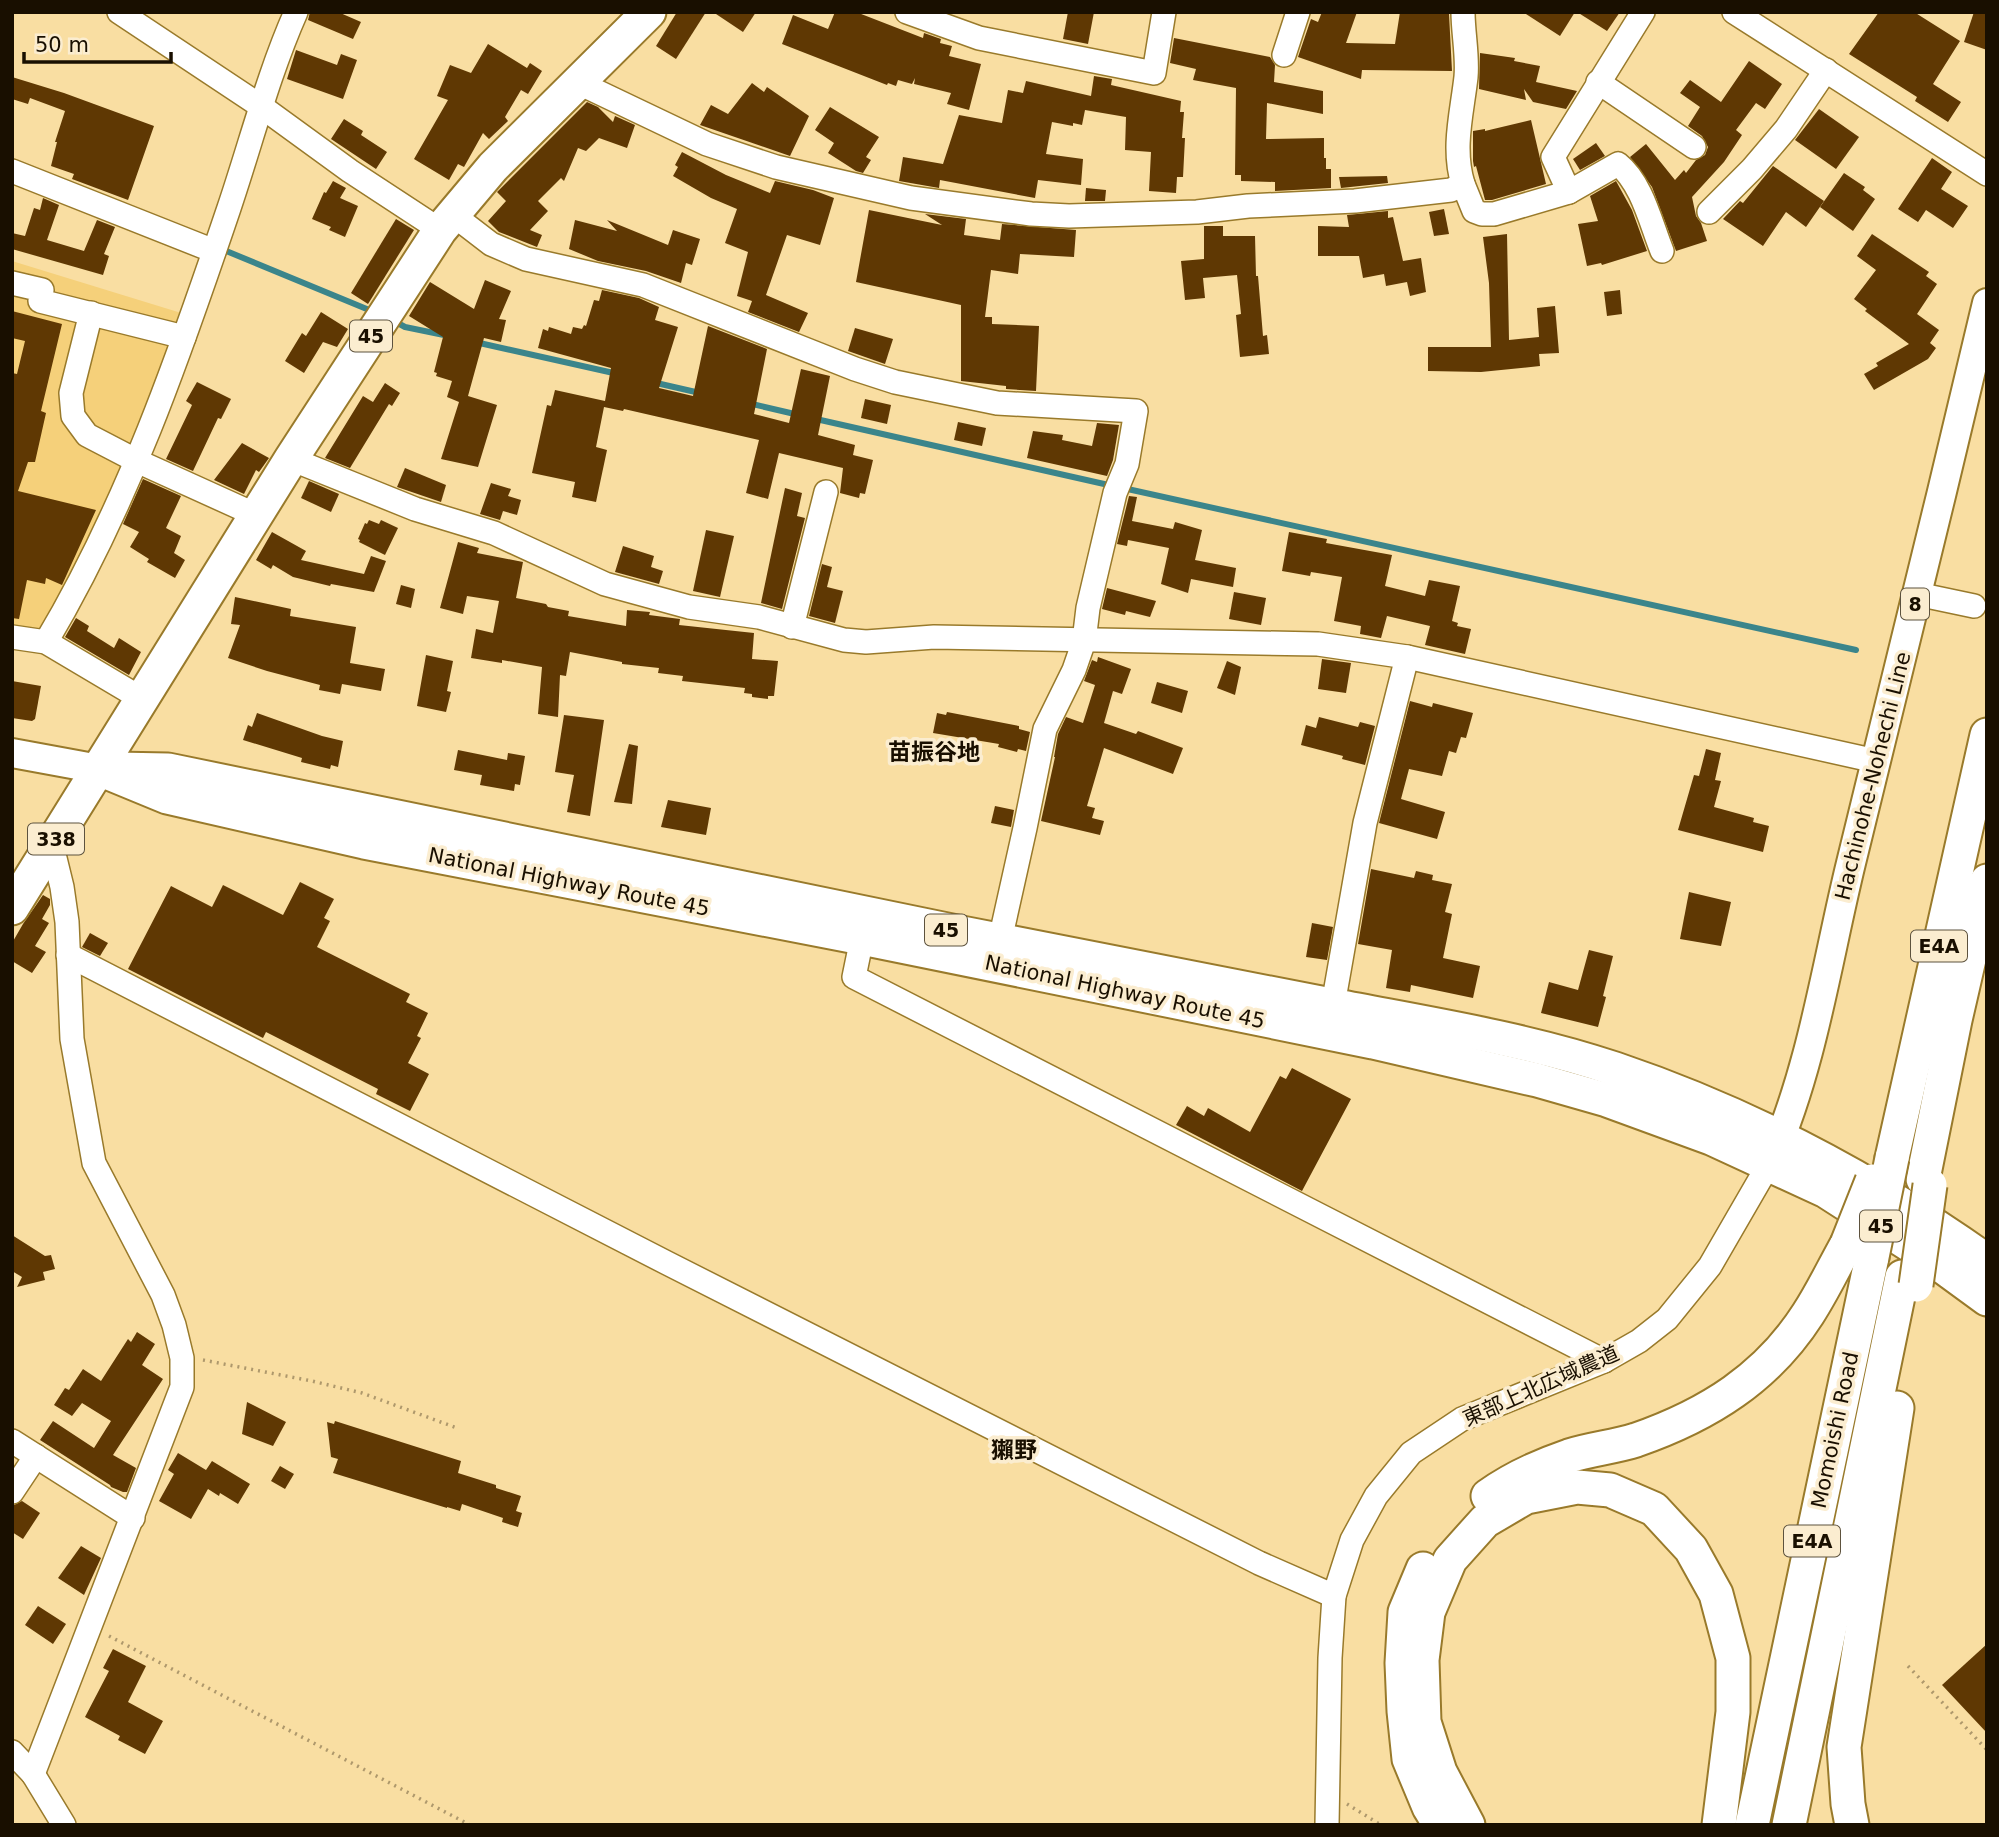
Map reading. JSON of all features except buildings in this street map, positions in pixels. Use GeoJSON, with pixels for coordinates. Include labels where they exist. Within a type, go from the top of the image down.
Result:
{"type":"FeatureCollection","features":[{"type":"Feature","properties":{"kind":"highway","name":"45"},"geometry":{"type":"LineString","coordinates":[[100,769],[256,515],[446,222],[493,167],[649,12]]}},
{"type":"Feature","properties":{"kind":"highway","name":"Momoishi Road"},"geometry":{"type":"LineString","coordinates":[[1752,1825],[1859,1251],[1905,1101],[1987,734]]}},
{"type":"Feature","properties":{"kind":"highway","name":"National Highway Route 45"},"geometry":{"type":"LineString","coordinates":[[100,769],[168,770],[1545,1049],[1604,1066],[1720,1110],[1826,1191],[1935,1261],[1987,1299]]}},
{"type":"Feature","properties":{"kind":"highway","name":"National Highway Route 45"},"geometry":{"type":"LineString","coordinates":[[100,769],[167,797],[364,842],[862,938],[1373,1042],[1537,1080],[1607,1100],[1711,1138],[1837,1165],[1945,1231],[1987,1261]]}},
{"type":"Feature","properties":{"kind":"highway","name":"338"},"geometry":{"type":"LineString","coordinates":[[12,908],[100,769]]}},
{"type":"Feature","properties":{"kind":"highway","name":"E4A"},"geometry":{"type":"LineString","coordinates":[[1909,1281],[1955,1020],[1987,881]]}},
{"type":"Feature","properties":{"kind":"highway"},"geometry":{"type":"LineString","coordinates":[[1440,1825],[1429,1807],[1409,1759],[1404,1711],[1402,1662],[1405,1612],[1427,1559],[1462,1516],[1510,1480],[1570,1456],[1635,1440],[1731,1396],[1774,1358],[1859,1251]]}},
{"type":"Feature","properties":{"kind":"highway","name":"Momoishi Road"},"geometry":{"type":"LineString","coordinates":[[1789,1825],[1909,1281]]}},
{"type":"Feature","properties":{"kind":"highway"},"geometry":{"type":"LineString","coordinates":[[1852,1825],[1844,1747],[1909,1281]]}},
{"type":"Feature","properties":{"kind":"highway"},"geometry":{"type":"LineString","coordinates":[[1468,1825],[1440,1772],[1424,1722],[1422,1660],[1428,1612],[1450,1560],[1485,1521],[1526,1497],[1577,1487],[1610,1490],[1654,1509],[1691,1549],[1716,1594],[1733,1658],[1734,1712],[1719,1825]]}},
{"type":"Feature","properties":{"kind":"main road","name":"Hachinohe-Nohechi Line"},"geometry":{"type":"LineString","coordinates":[[1775,1151],[1808,1053],[1841,905],[1987,303]]}},
{"type":"Feature","properties":{"kind":"main road"},"geometry":{"type":"LineString","coordinates":[[12,753],[100,769]]}},
{"type":"Feature","properties":{"kind":"street"},"geometry":{"type":"LineString","coordinates":[[119,12],[262,107],[350,171],[446,222],[526,259],[643,285],[843,365],[895,382],[997,403],[1136,411],[1127,464],[1115,493],[1088,608],[1084,641],[1074,670],[1045,729],[1000,940]]}},
{"type":"Feature","properties":{"kind":"street"},"geometry":{"type":"LineString","coordinates":[[46,642],[78,589],[136,461],[184,337],[280,47],[296,12]]}},
{"type":"Feature","properties":{"kind":"street"},"geometry":{"type":"LineString","coordinates":[[907,12],[979,38],[1154,73],[1164,12]]}},
{"type":"Feature","properties":{"kind":"street"},"geometry":{"type":"LineString","coordinates":[[1284,55],[1298,12]]}},
{"type":"Feature","properties":{"kind":"street"},"geometry":{"type":"LineString","coordinates":[[1463,12],[1466,75],[1458,118],[1458,169],[1474,211],[1494,214],[1569,192],[1618,164],[1626,170],[1639,193],[1662,251]]}},
{"type":"Feature","properties":{"kind":"street"},"geometry":{"type":"LineString","coordinates":[[1569,192],[1553,157],[1643,12]]}},
{"type":"Feature","properties":{"kind":"street"},"geometry":{"type":"LineString","coordinates":[[1734,12],[1987,174]]}},
{"type":"Feature","properties":{"kind":"street"},"geometry":{"type":"LineString","coordinates":[[1709,212],[1786,130],[1826,70]]}},
{"type":"Feature","properties":{"kind":"street"},"geometry":{"type":"LineString","coordinates":[[577,82],[707,144],[776,167],[911,198],[1031,214],[1069,216],[1197,212],[1248,205],[1355,201],[1451,190],[1463,184]]}},
{"type":"Feature","properties":{"kind":"street"},"geometry":{"type":"LineString","coordinates":[[1598,82],[1694,147]]}},
{"type":"Feature","properties":{"kind":"street"},"geometry":{"type":"LineString","coordinates":[[12,172],[214,251]]}},
{"type":"Feature","properties":{"kind":"street"},"geometry":{"type":"LineString","coordinates":[[12,283],[42,290],[40,301],[184,337]]}},
{"type":"Feature","properties":{"kind":"street"},"geometry":{"type":"LineString","coordinates":[[91,313],[71,393],[73,416],[88,435],[136,461],[256,515]]}},
{"type":"Feature","properties":{"kind":"street"},"geometry":{"type":"LineString","coordinates":[[291,460],[415,509],[494,533],[605,583],[689,607],[759,617],[844,640],[866,642],[934,637],[1318,644],[1407,657],[1876,761]]}},
{"type":"Feature","properties":{"kind":"street"},"geometry":{"type":"LineString","coordinates":[[792,626],[826,492]]}},
{"type":"Feature","properties":{"kind":"street"},"geometry":{"type":"LineString","coordinates":[[1917,594],[1974,606]]}},
{"type":"Feature","properties":{"kind":"street"},"geometry":{"type":"LineString","coordinates":[[12,637],[46,642],[142,699]]}},
{"type":"Feature","properties":{"kind":"street"},"geometry":{"type":"LineString","coordinates":[[1333,1005],[1365,823],[1407,657]]}},
{"type":"Feature","properties":{"kind":"street"},"geometry":{"type":"LineString","coordinates":[[33,1774],[182,1387],[183,1358],[163,1295],[94,1163],[72,1039],[62,887],[52,846]]}},
{"type":"Feature","properties":{"kind":"street"},"geometry":{"type":"LineString","coordinates":[[862,938],[854,977],[1604,1361]]}},
{"type":"Feature","properties":{"kind":"street"},"geometry":{"type":"LineString","coordinates":[[68,956],[1222,1545],[1334,1596]]}},
{"type":"Feature","properties":{"kind":"street","name":"東部上北広域農道"},"geometry":{"type":"LineString","coordinates":[[1327,1825],[1329,1658],[1334,1596],[1352,1540],[1376,1496],[1411,1453],[1462,1419],[1604,1361],[1639,1341],[1667,1319],[1710,1266],[1775,1151]]}},
{"type":"Feature","properties":{"kind":"street"},"geometry":{"type":"LineString","coordinates":[[12,1441],[133,1518]]}},
{"type":"Feature","properties":{"kind":"street"},"geometry":{"type":"LineString","coordinates":[[12,1492],[36,1456]]}},
{"type":"Feature","properties":{"kind":"street"},"geometry":{"type":"LineString","coordinates":[[12,1752],[33,1774],[64,1825]]}},
{"type":"Feature","properties":{"kind":"path"},"geometry":{"type":"LineString","coordinates":[[183,1358],[337,1387],[457,1427]]}},
{"type":"Feature","properties":{"kind":"path"},"geometry":{"type":"LineString","coordinates":[[117,1640],[470,1825]]}},
{"type":"Feature","properties":{"kind":"path"},"geometry":{"type":"LineString","coordinates":[[1908,1666],[1987,1750]]}},
{"type":"Feature","properties":{"kind":"path"},"geometry":{"type":"LineString","coordinates":[[1328,1797],[1351,1806],[1381,1825]]}},
{"type":"Feature","properties":{"kind":"shaded area"},"geometry":{"type":"Polygon","coordinates":[[[12,261],[191,316],[46,642],[12,637],[12,261]]]}},
{"type":"Feature","properties":{"kind":"waterway"},"geometry":{"type":"LineString","coordinates":[[219,248],[374,312]]}},
{"type":"Feature","properties":{"kind":"waterway"},"geometry":{"type":"LineString","coordinates":[[394,321],[405,327],[444,335]]}},
{"type":"Feature","properties":{"kind":"waterway"},"geometry":{"type":"LineString","coordinates":[[475,342],[618,374]]}},
{"type":"Feature","properties":{"kind":"waterway"},"geometry":{"type":"LineString","coordinates":[[652,382],[700,393]]}},
{"type":"Feature","properties":{"kind":"waterway"},"geometry":{"type":"LineString","coordinates":[[748,403],[799,415]]}},
{"type":"Feature","properties":{"kind":"waterway"},"geometry":{"type":"LineString","coordinates":[[816,419],[1113,486]]}},
{"type":"Feature","properties":{"kind":"waterway"},"geometry":{"type":"LineString","coordinates":[[1123,488],[1856,650]]}},
{"type":"Feature","properties":{"kind":"district","name":"苗振谷地"},"geometry":{"type":"Point","coordinates":[934,752]}},
{"type":"Feature","properties":{"kind":"district","name":"獺野"},"geometry":{"type":"Point","coordinates":[1014,1450]}}]}
